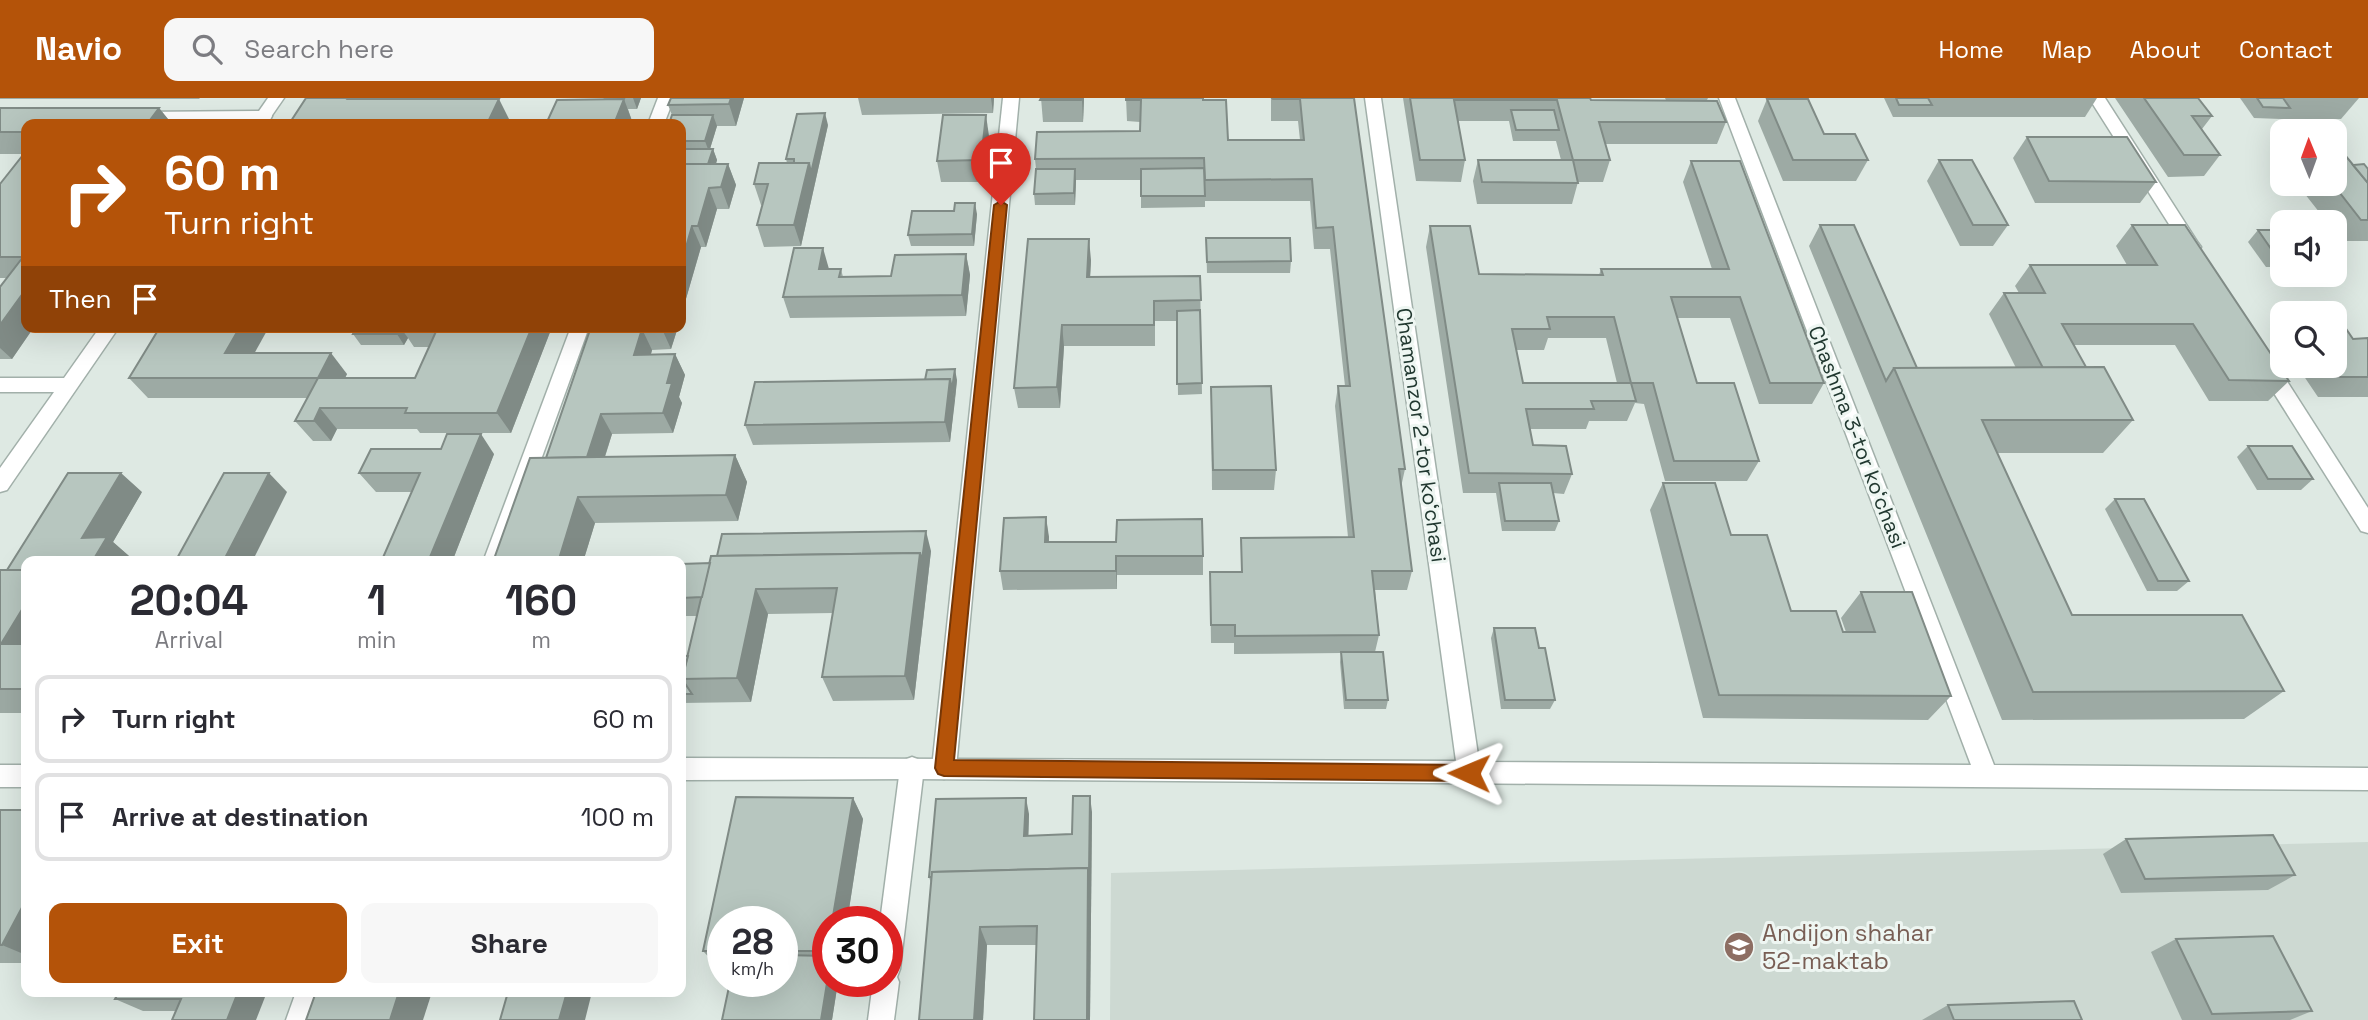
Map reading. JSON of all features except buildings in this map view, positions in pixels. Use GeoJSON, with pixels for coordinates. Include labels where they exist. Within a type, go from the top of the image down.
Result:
{"type":"FeatureCollection","features":[{"type":"Feature","properties":{"kind":"street"},"geometry":{"type":"LineString","coordinates":[[262,119],[276,98]]}},
{"type":"Feature","properties":{"kind":"street"},"geometry":{"type":"LineString","coordinates":[[658,119],[666,98]]}},
{"type":"Feature","properties":{"kind":"street"},"geometry":{"type":"LineString","coordinates":[[944,768],[1011,98]]}},
{"type":"Feature","properties":{"kind":"street","name":"Chamanzor 2-tor koʻchasi"},"geometry":{"type":"LineString","coordinates":[[1373,98],[1469,773]]}},
{"type":"Feature","properties":{"kind":"street","name":"Chashma 3-tor koʻchasi"},"geometry":{"type":"LineString","coordinates":[[1727,98],[1986,775]]}},
{"type":"Feature","properties":{"kind":"street"},"geometry":{"type":"LineString","coordinates":[[2097,98],[2200,260]]}},
{"type":"Feature","properties":{"kind":"street"},"geometry":{"type":"LineString","coordinates":[[125,117],[216,119]]}},
{"type":"Feature","properties":{"kind":"street"},"geometry":{"type":"LineString","coordinates":[[0,484],[106,333]]}},
{"type":"Feature","properties":{"kind":"street"},"geometry":{"type":"LineString","coordinates":[[495,556],[578,333]]}},
{"type":"Feature","properties":{"kind":"street"},"geometry":{"type":"LineString","coordinates":[[2258,352],[2368,525]]}},
{"type":"Feature","properties":{"kind":"street"},"geometry":{"type":"LineString","coordinates":[[0,385],[68,385]]}},
{"type":"Feature","properties":{"kind":"street"},"geometry":{"type":"LineString","coordinates":[[895,906],[912,768]]}},
{"type":"Feature","properties":{"kind":"street"},"geometry":{"type":"LineString","coordinates":[[686,769],[944,768],[2368,779]]}},
{"type":"Feature","properties":{"kind":"street"},"geometry":{"type":"LineString","coordinates":[[0,776],[21,776]]}},
{"type":"Feature","properties":{"kind":"street"},"geometry":{"type":"LineString","coordinates":[[299,1020],[307,997]]}},
{"type":"Feature","properties":{"kind":"street"},"geometry":{"type":"LineString","coordinates":[[881,1020],[884,997]]}},
{"type":"Feature","properties":{"kind":"shaded area","name":"Andijon shahar 52-maktab"},"geometry":{"type":"Polygon","coordinates":[[[2368,842],[2368,1020],[1110,1020],[1111,873],[2368,842]]]}},
{"type":"Feature","properties":{"kind":"place","name":"Andijon shahar 52-maktab"},"geometry":{"type":"Point","coordinates":[1739,947]}},
{"type":"Feature","properties":{"kind":"route"},"geometry":{"type":"LineString","coordinates":[[1001,205],[944,768],[1469,773]]}}]}
